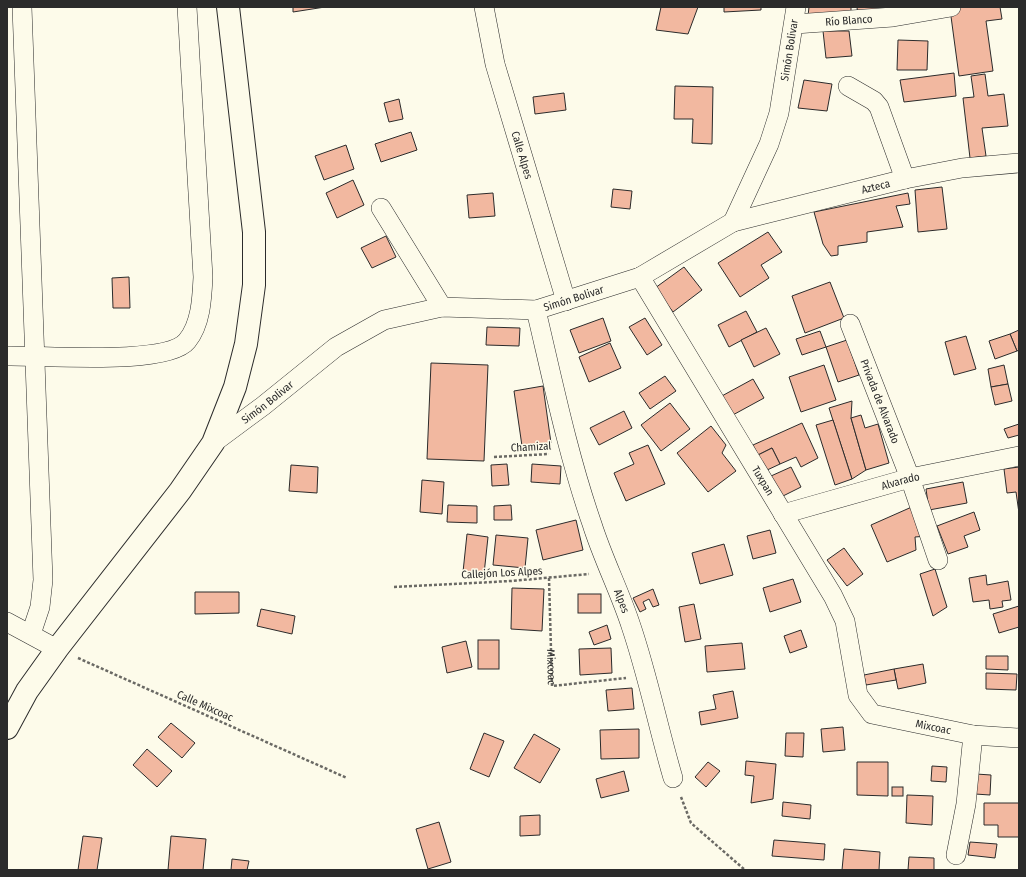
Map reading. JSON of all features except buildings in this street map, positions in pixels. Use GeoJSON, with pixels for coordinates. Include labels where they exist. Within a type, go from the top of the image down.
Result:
{"type":"FeatureCollection","features":[{"type":"Feature","properties":{"kind":"highway"},"geometry":{"type":"LineString","coordinates":[[7,728],[27,691],[57,649],[180,491],[213,443],[235,387],[246,344],[254,285],[254,232],[228,7]]}},
{"type":"Feature","properties":{"kind":"street"},"geometry":{"type":"LineString","coordinates":[[22,7],[43,580],[40,607],[31,634]]}},
{"type":"Feature","properties":{"kind":"street"},"geometry":{"type":"LineString","coordinates":[[7,356],[127,358],[169,351],[187,342],[200,313],[203,277],[187,7]]}},
{"type":"Feature","properties":{"kind":"street","name":"Calle Alpes"},"geometry":{"type":"LineString","coordinates":[[484,7],[495,64],[566,301]]}},
{"type":"Feature","properties":{"kind":"street","name":"Río Blanco"},"geometry":{"type":"LineString","coordinates":[[796,15],[893,17],[951,7]]}},
{"type":"Feature","properties":{"kind":"street","name":"Simón Bolivar"},"geometry":{"type":"LineString","coordinates":[[213,443],[262,406],[336,346],[384,320],[442,307],[536,310],[640,277],[733,222],[769,144],[778,113],[796,15]]}},
{"type":"Feature","properties":{"kind":"street"},"geometry":{"type":"LineString","coordinates":[[848,86],[874,101],[879,107],[905,179]]}},
{"type":"Feature","properties":{"kind":"street","name":"Azteca"},"geometry":{"type":"LineString","coordinates":[[733,222],[905,179],[962,168],[1019,163]]}},
{"type":"Feature","properties":{"kind":"street"},"geometry":{"type":"LineString","coordinates":[[381,208],[442,307]]}},
{"type":"Feature","properties":{"kind":"street","name":"Tuxpan"},"geometry":{"type":"LineString","coordinates":[[640,277],[833,596],[845,621],[858,695]]}},
{"type":"Feature","properties":{"kind":"street","name":"Alpes"},"geometry":{"type":"LineString","coordinates":[[536,310],[570,453],[592,525],[631,625],[673,778]]}},
{"type":"Feature","properties":{"kind":"street","name":"Privada de Alvarado"},"geometry":{"type":"LineString","coordinates":[[850,324],[910,478],[938,560]]}},
{"type":"Feature","properties":{"kind":"street","name":"Alvarado"},"geometry":{"type":"LineString","coordinates":[[783,514],[910,478],[1019,456]]}},
{"type":"Feature","properties":{"kind":"street"},"geometry":{"type":"LineString","coordinates":[[7,622],[57,649]]}},
{"type":"Feature","properties":{"kind":"street","name":"Mixcoac"},"geometry":{"type":"LineString","coordinates":[[858,695],[872,714],[973,735],[1019,738]]}},
{"type":"Feature","properties":{"kind":"street"},"geometry":{"type":"LineString","coordinates":[[956,855],[966,804],[973,735]]}},
{"type":"Feature","properties":{"kind":"path","name":"Chamizal"},"geometry":{"type":"LineString","coordinates":[[494,457],[570,453]]}},
{"type":"Feature","properties":{"kind":"path","name":"Callejón Los Alpes"},"geometry":{"type":"LineString","coordinates":[[394,587],[549,578],[611,572]]}},
{"type":"Feature","properties":{"kind":"path","name":"Mixcoac"},"geometry":{"type":"LineString","coordinates":[[549,578],[552,686],[646,676]]}},
{"type":"Feature","properties":{"kind":"path","name":"Calle Mixcoac"},"geometry":{"type":"LineString","coordinates":[[57,649],[346,778]]}},
{"type":"Feature","properties":{"kind":"path"},"geometry":{"type":"LineString","coordinates":[[673,778],[691,823],[745,870]]}}]}
